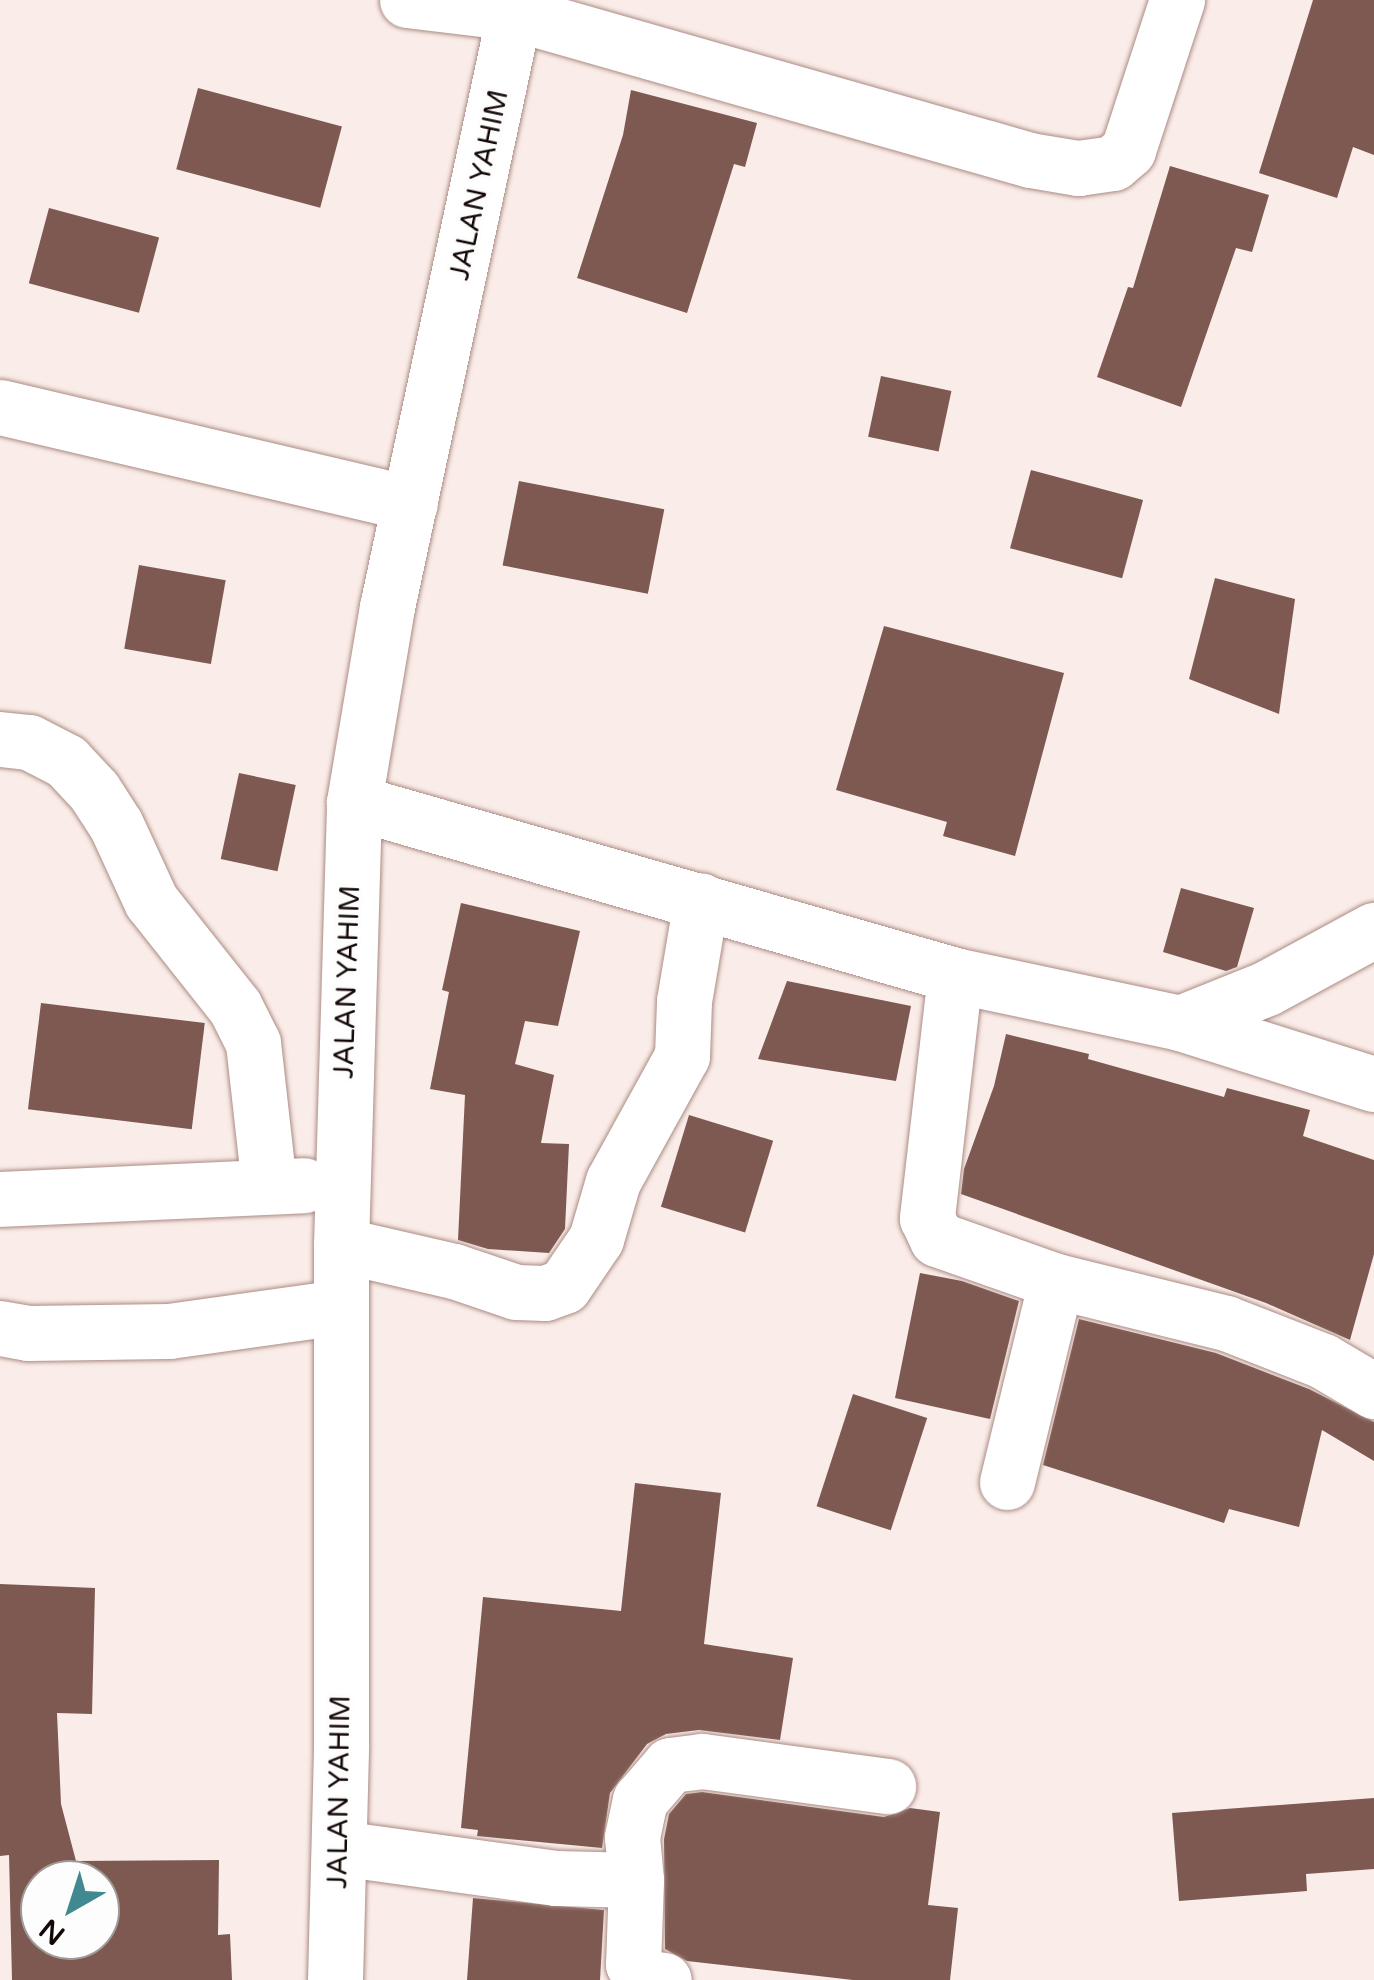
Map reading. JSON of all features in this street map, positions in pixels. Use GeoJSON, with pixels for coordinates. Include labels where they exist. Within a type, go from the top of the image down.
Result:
{"type":"FeatureCollection","features":[{"type":"Feature","properties":{"kind":"street"},"geometry":{"type":"LineString","coordinates":[[407,0],[516,6],[1030,160],[1078,168],[1113,163],[1128,150],[1178,0]]}},
{"type":"Feature","properties":{"kind":"street","name":"JALAN YAHIM"},"geometry":{"type":"LineString","coordinates":[[334,1980],[340,1245],[354,802],[387,607],[516,6]]}},
{"type":"Feature","properties":{"kind":"street"},"geometry":{"type":"LineString","coordinates":[[0,407],[410,503]]}},
{"type":"Feature","properties":{"kind":"street"},"geometry":{"type":"LineString","coordinates":[[0,740],[29,742],[66,762],[94,790],[116,825],[151,901],[235,1007],[254,1043],[269,1186]]}},
{"type":"Feature","properties":{"kind":"street"},"geometry":{"type":"LineString","coordinates":[[354,802],[955,975],[1180,1023],[1374,1084]]}},
{"type":"Feature","properties":{"kind":"street"},"geometry":{"type":"LineString","coordinates":[[340,1245],[454,1271],[516,1292],[545,1293],[564,1286],[596,1238],[613,1181],[682,1056],[684,1000],[701,900]]}},
{"type":"Feature","properties":{"kind":"street"},"geometry":{"type":"LineString","coordinates":[[1180,1023],[1267,988],[1374,930]]}},
{"type":"Feature","properties":{"kind":"street"},"geometry":{"type":"LineString","coordinates":[[955,975],[926,1218],[937,1239],[953,1248],[1056,1281],[1226,1323],[1323,1361],[1374,1391]]}},
{"type":"Feature","properties":{"kind":"street"},"geometry":{"type":"LineString","coordinates":[[0,1199],[342,1184]]}},
{"type":"Feature","properties":{"kind":"street"},"geometry":{"type":"LineString","coordinates":[[1008,1482],[1056,1281]]}},
{"type":"Feature","properties":{"kind":"street"},"geometry":{"type":"LineString","coordinates":[[0,1328],[28,1333],[169,1331],[340,1306]]}},
{"type":"Feature","properties":{"kind":"street"},"geometry":{"type":"LineString","coordinates":[[664,1980],[642,1977],[632,1964],[636,1880],[632,1837],[640,1800],[670,1766],[702,1762],[888,1786]]}},
{"type":"Feature","properties":{"kind":"street"},"geometry":{"type":"LineString","coordinates":[[338,1848],[556,1878],[636,1880]]}},
{"type":"Feature","properties":{"kind":"building"},"geometry":{"type":"Polygon","coordinates":[[[1313,0],[1374,0],[1374,155],[1353,147],[1337,198],[1259,173],[1313,0]]]}},
{"type":"Feature","properties":{"kind":"building"},"geometry":{"type":"Polygon","coordinates":[[[198,88],[342,127],[320,208],[176,169],[198,88]]]}},
{"type":"Feature","properties":{"kind":"building"},"geometry":{"type":"Polygon","coordinates":[[[631,90],[757,123],[745,167],[734,164],[687,313],[577,278],[623,135],[631,90]]]}},
{"type":"Feature","properties":{"kind":"building"},"geometry":{"type":"Polygon","coordinates":[[[1170,166],[1269,195],[1252,252],[1236,248],[1181,407],[1097,377],[1128,287],[1133,288],[1170,166]]]}},
{"type":"Feature","properties":{"kind":"building"},"geometry":{"type":"Polygon","coordinates":[[[49,208],[159,238],[139,313],[29,283],[49,208]]]}},
{"type":"Feature","properties":{"kind":"building"},"geometry":{"type":"Polygon","coordinates":[[[881,376],[951,391],[939,452],[868,437],[881,376]]]}},
{"type":"Feature","properties":{"kind":"building"},"geometry":{"type":"Polygon","coordinates":[[[1031,470],[1143,500],[1122,578],[1010,548],[1031,470]]]}},
{"type":"Feature","properties":{"kind":"building"},"geometry":{"type":"Polygon","coordinates":[[[519,481],[664,509],[648,594],[503,565],[519,481]]]}},
{"type":"Feature","properties":{"kind":"building"},"geometry":{"type":"Polygon","coordinates":[[[139,565],[226,580],[211,664],[124,649],[139,565]]]}},
{"type":"Feature","properties":{"kind":"building"},"geometry":{"type":"Polygon","coordinates":[[[1215,578],[1295,599],[1279,714],[1189,679],[1215,578]]]}},
{"type":"Feature","properties":{"kind":"building"},"geometry":{"type":"Polygon","coordinates":[[[884,626],[1064,673],[1015,856],[943,836],[947,822],[836,790],[884,626]]]}},
{"type":"Feature","properties":{"kind":"building"},"geometry":{"type":"Polygon","coordinates":[[[239,773],[296,785],[277,871],[221,859],[239,773]]]}},
{"type":"Feature","properties":{"kind":"building"},"geometry":{"type":"Polygon","coordinates":[[[1181,888],[1254,908],[1237,967],[1226,971],[1163,952],[1181,888]]]}},
{"type":"Feature","properties":{"kind":"building"},"geometry":{"type":"Polygon","coordinates":[[[461,903],[580,931],[558,1026],[525,1021],[515,1064],[554,1075],[541,1143],[569,1144],[565,1229],[549,1253],[488,1249],[458,1240],[465,1095],[430,1089],[449,992],[442,990],[461,903]]]}},
{"type":"Feature","properties":{"kind":"building"},"geometry":{"type":"Polygon","coordinates":[[[787,981],[911,1006],[896,1081],[758,1059],[787,981]]]}},
{"type":"Feature","properties":{"kind":"building"},"geometry":{"type":"Polygon","coordinates":[[[41,1003],[205,1023],[192,1129],[28,1109],[41,1003]]]}},
{"type":"Feature","properties":{"kind":"building"},"geometry":{"type":"Polygon","coordinates":[[[1006,1034],[1089,1054],[1088,1059],[1224,1097],[1227,1088],[1310,1110],[1303,1136],[1374,1160],[1374,1254],[1350,1340],[1266,1303],[961,1194],[964,1169],[994,1086],[1006,1034]]]}},
{"type":"Feature","properties":{"kind":"building"},"geometry":{"type":"Polygon","coordinates":[[[689,1115],[773,1141],[745,1233],[661,1207],[689,1115]]]}},
{"type":"Feature","properties":{"kind":"building"},"geometry":{"type":"Polygon","coordinates":[[[920,1273],[962,1281],[1019,1301],[990,1419],[895,1398],[920,1273]]]}},
{"type":"Feature","properties":{"kind":"building"},"geometry":{"type":"Polygon","coordinates":[[[1079,1319],[1216,1353],[1309,1389],[1374,1422],[1374,1461],[1322,1430],[1299,1527],[1229,1509],[1224,1523],[1043,1465],[1079,1319]]]}},
{"type":"Feature","properties":{"kind":"building"},"geometry":{"type":"Polygon","coordinates":[[[853,1394],[927,1418],[891,1530],[817,1506],[853,1394]]]}},
{"type":"Feature","properties":{"kind":"building"},"geometry":{"type":"Polygon","coordinates":[[[635,1483],[721,1493],[704,1644],[793,1658],[780,1740],[699,1730],[666,1734],[647,1744],[610,1793],[602,1848],[477,1836],[478,1830],[461,1828],[483,1597],[621,1611],[635,1483]]]}},
{"type":"Feature","properties":{"kind":"building"},"geometry":{"type":"Polygon","coordinates":[[[0,1584],[95,1588],[92,1714],[57,1713],[61,1804],[76,1860],[20,1860],[20,1960],[120,1960],[120,1861],[219,1860],[218,1935],[230,1934],[232,1980],[12,1980],[9,1855],[0,1856],[0,1584]]]}},
{"type":"Feature","properties":{"kind":"building"},"geometry":{"type":"Polygon","coordinates":[[[702,1792],[884,1817],[910,1808],[940,1812],[928,1905],[958,1908],[950,1980],[853,1980],[687,1961],[665,1949],[664,1839],[669,1814],[686,1794],[702,1792]]]}},
{"type":"Feature","properties":{"kind":"building"},"geometry":{"type":"Polygon","coordinates":[[[1374,1798],[1374,1869],[1306,1874],[1307,1891],[1179,1901],[1172,1813],[1374,1798]]]}},
{"type":"Feature","properties":{"kind":"building"},"geometry":{"type":"Polygon","coordinates":[[[473,1898],[604,1910],[600,1980],[467,1980],[473,1898]]]}}]}
